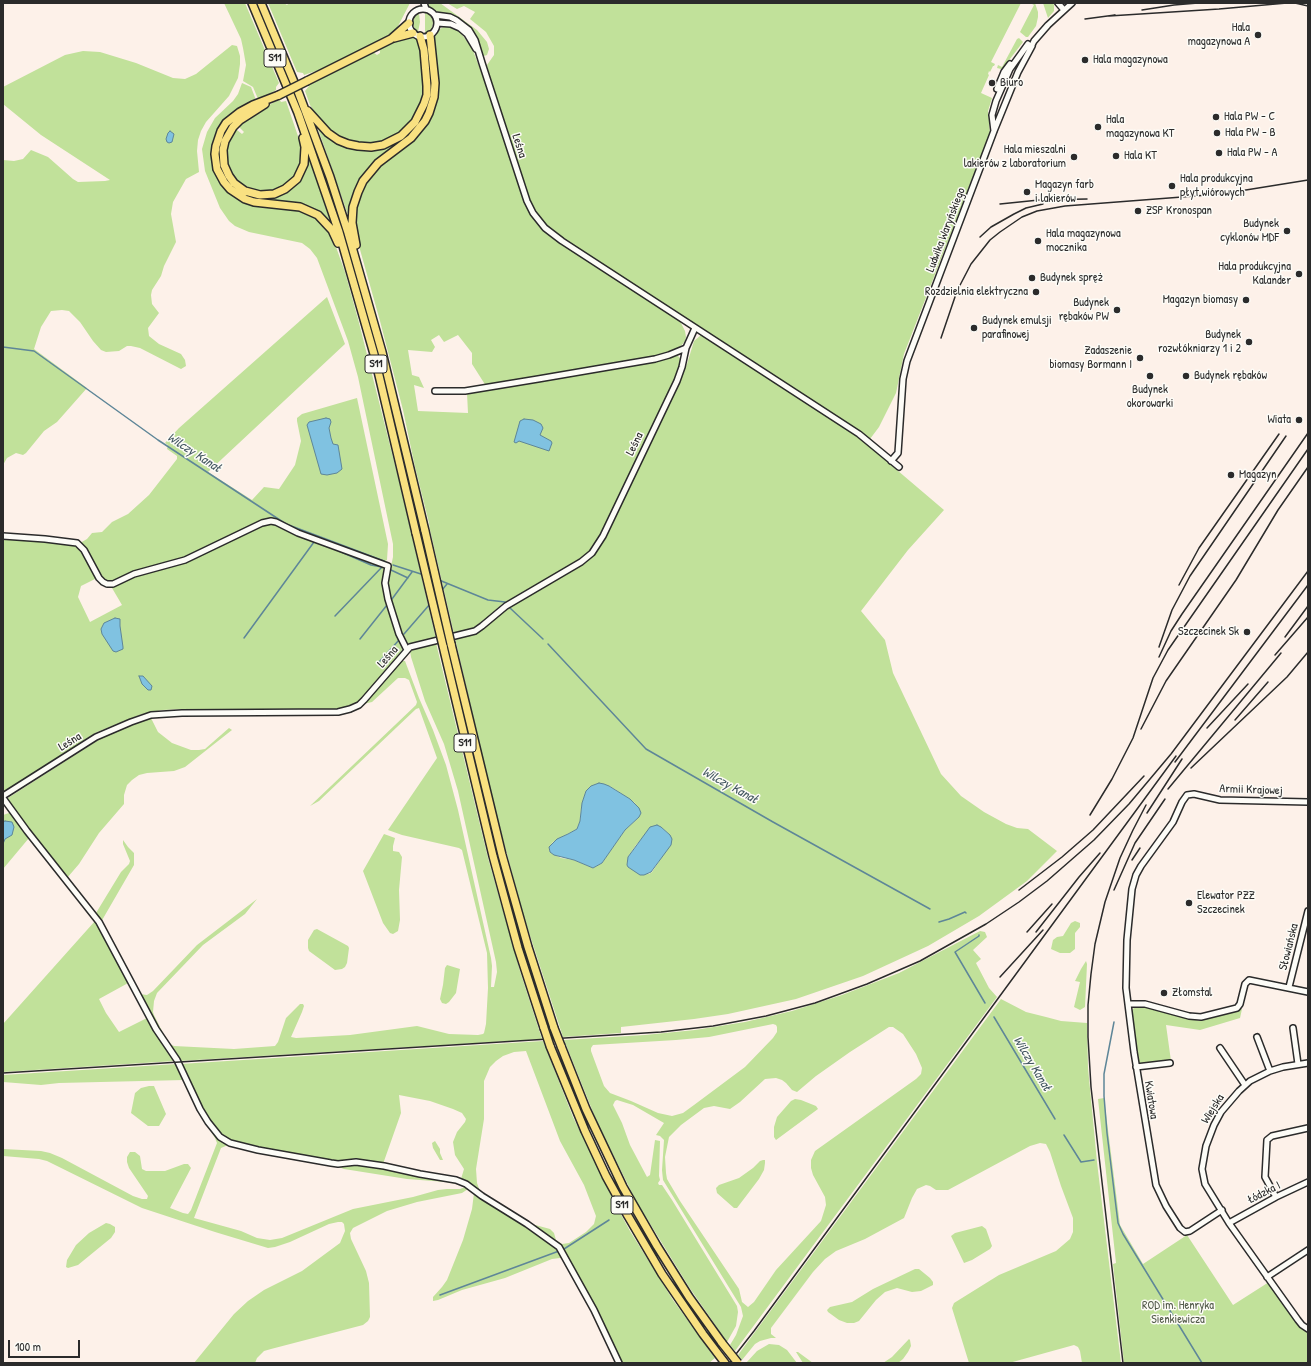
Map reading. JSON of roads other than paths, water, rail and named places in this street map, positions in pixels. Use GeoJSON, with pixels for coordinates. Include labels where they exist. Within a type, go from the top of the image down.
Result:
{"type":"FeatureCollection","features":[{"type":"Feature","properties":{"kind":"highway","name":"S11"},"geometry":{"type":"LineString","coordinates":[[252,3],[298,113],[323,182],[350,268],[374,354],[492,856],[518,948],[550,1046],[585,1131],[606,1176],[628,1216],[662,1274],[702,1334],[725,1363]]}},
{"type":"Feature","properties":{"kind":"highway","name":"S11"},"geometry":{"type":"LineString","coordinates":[[261,3],[303,104],[330,178],[358,265],[386,366],[502,855],[528,947],[554,1028],[586,1109],[623,1187],[689,1297],[738,1363]]}},
{"type":"Feature","properties":{"kind":"highway"},"geometry":{"type":"LineString","coordinates":[[350,268],[332,230],[318,215],[300,207],[254,202],[245,199],[230,189],[220,176],[216,161],[216,146],[220,132],[226,123],[240,112],[279,95],[391,39],[409,23]]}},
{"type":"Feature","properties":{"kind":"highway"},"geometry":{"type":"LineString","coordinates":[[303,104],[328,133],[338,140],[348,144],[371,147],[383,145],[402,136],[416,122],[427,94],[428,86],[424,50],[417,34],[391,39]]}},
{"type":"Feature","properties":{"kind":"highway"},"geometry":{"type":"LineString","coordinates":[[358,265],[352,223],[353,207],[363,181],[378,162],[411,138],[419,130],[426,121],[432,105],[435,83],[430,35]]}},
{"type":"Feature","properties":{"kind":"highway"},"geometry":{"type":"LineString","coordinates":[[279,95],[240,120],[228,133],[225,141],[223,158],[226,170],[234,182],[245,191],[253,194],[267,195],[285,189],[297,179],[304,164],[305,156],[305,147],[298,113]]}},
{"type":"Feature","properties":{"kind":"street"},"geometry":{"type":"LineString","coordinates":[[417,3],[417,10]]}},
{"type":"Feature","properties":{"kind":"street"},"geometry":{"type":"LineString","coordinates":[[424,3],[426,9],[435,15],[437,23],[434,31],[430,35],[417,34],[409,23],[411,15],[417,10],[426,9]]}},
{"type":"Feature","properties":{"kind":"street"},"geometry":{"type":"LineString","coordinates":[[1058,3],[1064,10]]}},
{"type":"Feature","properties":{"kind":"street","name":"Ludwika Waryńskiego"},"geometry":{"type":"LineString","coordinates":[[891,461],[898,454],[901,399],[907,361],[1001,115],[1001,109],[1010,83],[1031,44],[1048,25],[1072,3]]}},
{"type":"Feature","properties":{"kind":"street","name":"Leśna"},"geometry":{"type":"LineString","coordinates":[[435,15],[450,17],[466,26],[475,40],[527,201],[538,220],[545,228],[562,241],[854,431],[899,467]]}},
{"type":"Feature","properties":{"kind":"street","name":"Leśna"},"geometry":{"type":"LineString","coordinates":[[437,23],[451,24],[460,28],[467,34],[479,55]]}},
{"type":"Feature","properties":{"kind":"street"},"geometry":{"type":"LineString","coordinates":[[994,131],[992,115],[1008,74],[1031,44]]}},
{"type":"Feature","properties":{"kind":"street","name":"Leśna"},"geometry":{"type":"LineString","coordinates":[[3,797],[96,737],[120,726],[151,716],[165,713],[338,712],[350,709],[364,700],[410,647],[457,636],[475,630],[482,626],[504,607],[569,570],[592,553],[603,536],[677,380],[682,367],[686,348],[695,328]]}},
{"type":"Feature","properties":{"kind":"street"},"geometry":{"type":"LineString","coordinates":[[435,391],[465,391],[656,359],[686,348]]}},
{"type":"Feature","properties":{"kind":"street"},"geometry":{"type":"LineString","coordinates":[[3,536],[77,543],[84,550],[99,578],[107,584],[113,584],[134,574],[185,560],[262,523],[271,521],[276,522],[298,533],[388,566],[385,583],[388,599],[406,650]]}},
{"type":"Feature","properties":{"kind":"street","name":"Armii Krajowej"},"geometry":{"type":"LineString","coordinates":[[1194,794],[1220,800],[1308,802]]}},
{"type":"Feature","properties":{"kind":"street","name":"Kwiatowa"},"geometry":{"type":"LineString","coordinates":[[1194,794],[1187,796],[1182,802],[1173,822],[1140,866],[1135,879],[1130,907],[1127,940],[1126,982],[1136,1067],[1158,1191],[1180,1228],[1187,1232],[1222,1210]]}},
{"type":"Feature","properties":{"kind":"street"},"geometry":{"type":"LineString","coordinates":[[3,797],[31,836],[98,922],[156,1029],[177,1060],[200,1109],[220,1137],[238,1146],[331,1163],[362,1163],[449,1178],[461,1182],[559,1247],[594,1310],[619,1363]]}},
{"type":"Feature","properties":{"kind":"street","name":"Słowiańska"},"geometry":{"type":"LineString","coordinates":[[1289,987],[1308,911]]}},
{"type":"Feature","properties":{"kind":"street"},"geometry":{"type":"LineString","coordinates":[[1128,1004],[1140,1003],[1189,1016],[1207,1017],[1237,1008],[1240,1004],[1245,984],[1249,980],[1308,992]]}},
{"type":"Feature","properties":{"kind":"street"},"geometry":{"type":"LineString","coordinates":[[1293,1028],[1298,1064]]}},
{"type":"Feature","properties":{"kind":"street"},"geometry":{"type":"LineString","coordinates":[[1257,1037],[1270,1071]]}},
{"type":"Feature","properties":{"kind":"street"},"geometry":{"type":"LineString","coordinates":[[1220,1048],[1245,1085]]}},
{"type":"Feature","properties":{"kind":"street"},"geometry":{"type":"LineString","coordinates":[[1136,1067],[1170,1063]]}},
{"type":"Feature","properties":{"kind":"street","name":"Wiejska"},"geometry":{"type":"LineString","coordinates":[[1222,1210],[1203,1180],[1202,1168],[1203,1157],[1208,1139],[1217,1118],[1245,1085],[1254,1079],[1270,1071],[1308,1063]]}},
{"type":"Feature","properties":{"kind":"street"},"geometry":{"type":"LineString","coordinates":[[1276,1197],[1265,1175],[1267,1140],[1272,1136],[1308,1128]]}},
{"type":"Feature","properties":{"kind":"street","name":"Łódzka I"},"geometry":{"type":"LineString","coordinates":[[1230,1223],[1276,1197],[1308,1182]]}},
{"type":"Feature","properties":{"kind":"street"},"geometry":{"type":"LineString","coordinates":[[1222,1210],[1267,1277],[1301,1323],[1308,1329]]}},
{"type":"Feature","properties":{"kind":"street"},"geometry":{"type":"LineString","coordinates":[[1267,1277],[1308,1250]]}},
{"type":"Feature","properties":{"kind":"water"},"geometry":{"type":"Polygon","coordinates":[[[170,131],[174,134],[172,142],[169,143],[166,139],[170,131]]]}},
{"type":"Feature","properties":{"kind":"water"},"geometry":{"type":"Polygon","coordinates":[[[326,418],[330,419],[331,422],[329,428],[331,438],[333,444],[338,445],[342,469],[337,473],[327,475],[321,474],[307,425],[309,422],[326,418]]]}},
{"type":"Feature","properties":{"kind":"water"},"geometry":{"type":"Polygon","coordinates":[[[524,419],[533,420],[541,424],[543,428],[540,435],[552,443],[549,451],[519,441],[516,443],[514,442],[520,421],[524,419]]]}},
{"type":"Feature","properties":{"kind":"water"},"geometry":{"type":"Polygon","coordinates":[[[115,618],[120,619],[123,647],[123,649],[116,652],[113,651],[102,634],[101,629],[104,623],[115,618]]]}},
{"type":"Feature","properties":{"kind":"water"},"geometry":{"type":"Polygon","coordinates":[[[139,676],[143,676],[152,686],[151,690],[148,690],[142,684],[139,676]]]}},
{"type":"Feature","properties":{"kind":"water"},"geometry":{"type":"Polygon","coordinates":[[[599,783],[609,786],[630,799],[639,808],[641,813],[639,817],[625,830],[602,863],[593,868],[574,860],[554,855],[550,852],[549,847],[557,839],[577,829],[586,791],[591,786],[599,783]]]}},
{"type":"Feature","properties":{"kind":"water"},"geometry":{"type":"Polygon","coordinates":[[[3,822],[12,822],[14,827],[12,835],[5,839],[3,844],[3,822]]]}},
{"type":"Feature","properties":{"kind":"water"},"geometry":{"type":"Polygon","coordinates":[[[657,825],[670,835],[672,839],[671,845],[651,872],[640,875],[628,867],[628,857],[650,827],[657,825]]]}},
{"type":"Feature","properties":{"kind":"waterway","name":"Wilczy Kanał"},"geometry":{"type":"LineString","coordinates":[[3,347],[34,351],[158,440],[286,524],[384,561]]}},
{"type":"Feature","properties":{"kind":"waterway"},"geometry":{"type":"LineString","coordinates":[[244,638],[314,542]]}},
{"type":"Feature","properties":{"kind":"waterway"},"geometry":{"type":"LineString","coordinates":[[339,551],[371,565],[382,567]]}},
{"type":"Feature","properties":{"kind":"waterway","name":"Wilczy Kanał"},"geometry":{"type":"LineString","coordinates":[[393,565],[424,575]]}},
{"type":"Feature","properties":{"kind":"waterway"},"geometry":{"type":"LineString","coordinates":[[335,616],[382,567]]}},
{"type":"Feature","properties":{"kind":"waterway"},"geometry":{"type":"LineString","coordinates":[[391,570],[408,578]]}},
{"type":"Feature","properties":{"kind":"waterway"},"geometry":{"type":"LineString","coordinates":[[392,599],[412,572]]}},
{"type":"Feature","properties":{"kind":"waterway","name":"Wilczy Kanał"},"geometry":{"type":"LineString","coordinates":[[439,580],[488,600],[505,602]]}},
{"type":"Feature","properties":{"kind":"waterway"},"geometry":{"type":"LineString","coordinates":[[442,590],[447,584]]}},
{"type":"Feature","properties":{"kind":"waterway"},"geometry":{"type":"LineString","coordinates":[[404,634],[430,604]]}},
{"type":"Feature","properties":{"kind":"waterway"},"geometry":{"type":"LineString","coordinates":[[360,639],[387,605]]}},
{"type":"Feature","properties":{"kind":"waterway","name":"Wilczy Kanał"},"geometry":{"type":"LineString","coordinates":[[510,608],[543,639]]}},
{"type":"Feature","properties":{"kind":"waterway"},"geometry":{"type":"LineString","coordinates":[[379,662],[399,640]]}},
{"type":"Feature","properties":{"kind":"waterway","name":"Wilczy Kanał"},"geometry":{"type":"LineString","coordinates":[[548,644],[646,749],[773,822],[930,909]]}},
{"type":"Feature","properties":{"kind":"waterway","name":"Wilczy Kanał"},"geometry":{"type":"LineString","coordinates":[[939,922],[965,912],[966,913]]}},
{"type":"Feature","properties":{"kind":"waterway","name":"Wilczy Kanał"},"geometry":{"type":"LineString","coordinates":[[979,935],[955,952],[985,1003]]}},
{"type":"Feature","properties":{"kind":"waterway","name":"Wilczy Kanał"},"geometry":{"type":"LineString","coordinates":[[994,1017],[1055,1119]]}},
{"type":"Feature","properties":{"kind":"waterway"},"geometry":{"type":"LineString","coordinates":[[1114,1022],[1104,1074],[1104,1096],[1118,1223],[1123,1234],[1202,1363]]}},
{"type":"Feature","properties":{"kind":"waterway"},"geometry":{"type":"LineString","coordinates":[[1064,1135],[1081,1162],[1094,1160]]}},
{"type":"Feature","properties":{"kind":"waterway"},"geometry":{"type":"LineString","coordinates":[[564,1249],[609,1220]]}},
{"type":"Feature","properties":{"kind":"waterway"},"geometry":{"type":"LineString","coordinates":[[440,1295],[559,1251]]}},
{"type":"Feature","properties":{"kind":"railway"},"geometry":{"type":"LineString","coordinates":[[1142,10],[1198,3]]}},
{"type":"Feature","properties":{"kind":"railway"},"geometry":{"type":"LineString","coordinates":[[1109,16],[1287,3]]}},
{"type":"Feature","properties":{"kind":"railway"},"geometry":{"type":"LineString","coordinates":[[1295,3],[1308,6]]}},
{"type":"Feature","properties":{"kind":"railway"},"geometry":{"type":"LineString","coordinates":[[1085,19],[1115,15]]}},
{"type":"Feature","properties":{"kind":"railway"},"geometry":{"type":"LineString","coordinates":[[941,338],[957,291],[971,264],[990,240],[1022,217],[1037,211],[1065,206],[1221,194],[1308,180]]}},
{"type":"Feature","properties":{"kind":"railway"},"geometry":{"type":"LineString","coordinates":[[1000,204],[1039,200],[1087,199]]}},
{"type":"Feature","properties":{"kind":"railway"},"geometry":{"type":"LineString","coordinates":[[980,237],[991,227],[1014,214],[1026,208],[1043,204]]}},
{"type":"Feature","properties":{"kind":"railway"},"geometry":{"type":"LineString","coordinates":[[1159,657],[1171,631],[1182,614],[1308,433]]}},
{"type":"Feature","properties":{"kind":"railway"},"geometry":{"type":"LineString","coordinates":[[1179,585],[1199,548],[1279,434]]}},
{"type":"Feature","properties":{"kind":"railway"},"geometry":{"type":"LineString","coordinates":[[1159,647],[1172,610],[1190,576],[1286,436]]}},
{"type":"Feature","properties":{"kind":"railway"},"geometry":{"type":"LineString","coordinates":[[1090,815],[1112,779],[1133,738],[1153,678],[1168,650],[1308,449]]}},
{"type":"Feature","properties":{"kind":"railway"},"geometry":{"type":"LineString","coordinates":[[1141,729],[1166,681],[1236,580],[1278,510],[1308,467]]}},
{"type":"Feature","properties":{"kind":"railway"},"geometry":{"type":"LineString","coordinates":[[3,1073],[661,1032],[713,1026],[766,1016],[815,1003],[867,984],[920,961],[986,924],[1047,881],[1094,840],[1129,804],[1171,754],[1308,571]]}},
{"type":"Feature","properties":{"kind":"railway"},"geometry":{"type":"LineString","coordinates":[[1175,762],[1308,585]]}},
{"type":"Feature","properties":{"kind":"railway"},"geometry":{"type":"LineString","coordinates":[[1285,637],[1308,606]]}},
{"type":"Feature","properties":{"kind":"railway"},"geometry":{"type":"LineString","coordinates":[[1275,655],[1308,617]]}},
{"type":"Feature","properties":{"kind":"railway"},"geometry":{"type":"LineString","coordinates":[[1191,768],[1287,677],[1308,652]]}},
{"type":"Feature","properties":{"kind":"railway"},"geometry":{"type":"LineString","coordinates":[[1168,789],[1281,653]]}},
{"type":"Feature","properties":{"kind":"railway"},"geometry":{"type":"LineString","coordinates":[[1235,720],[1268,682]]}},
{"type":"Feature","properties":{"kind":"railway"},"geometry":{"type":"LineString","coordinates":[[1207,728],[1248,684]]}},
{"type":"Feature","properties":{"kind":"railway"},"geometry":{"type":"LineString","coordinates":[[729,1363],[1176,756]]}},
{"type":"Feature","properties":{"kind":"railway"},"geometry":{"type":"LineString","coordinates":[[1147,813],[1182,759]]}},
{"type":"Feature","properties":{"kind":"railway"},"geometry":{"type":"LineString","coordinates":[[1019,890],[1062,857],[1093,830],[1144,776]]}},
{"type":"Feature","properties":{"kind":"railway"},"geometry":{"type":"LineString","coordinates":[[1114,890],[1135,843],[1165,799]]}},
{"type":"Feature","properties":{"kind":"railway"},"geometry":{"type":"LineString","coordinates":[[1123,1363],[1091,1087],[1088,1005],[1095,944],[1105,902],[1120,858],[1146,805]]}},
{"type":"Feature","properties":{"kind":"railway"},"geometry":{"type":"LineString","coordinates":[[1132,860],[1140,848]]}},
{"type":"Feature","properties":{"kind":"railway"},"geometry":{"type":"LineString","coordinates":[[1036,932],[1079,877],[1100,853]]}},
{"type":"Feature","properties":{"kind":"railway"},"geometry":{"type":"LineString","coordinates":[[1027,932],[1052,904]]}},
{"type":"Feature","properties":{"kind":"railway"},"geometry":{"type":"LineString","coordinates":[[1000,977],[1043,930]]}},
{"type":"Feature","properties":{"kind":"place","name":"Hala magazynowa A"},"geometry":{"type":"Point","coordinates":[1258,35]}},
{"type":"Feature","properties":{"kind":"place","name":"Hala magazynowa"},"geometry":{"type":"Point","coordinates":[1085,60]}},
{"type":"Feature","properties":{"kind":"place","name":"Biuro"},"geometry":{"type":"Point","coordinates":[992,83]}},
{"type":"Feature","properties":{"kind":"place","name":"Hala PW - C"},"geometry":{"type":"Point","coordinates":[1216,117]}},
{"type":"Feature","properties":{"kind":"place","name":"Hala magazynowa KT"},"geometry":{"type":"Point","coordinates":[1098,127]}},
{"type":"Feature","properties":{"kind":"place","name":"Hala PW - B"},"geometry":{"type":"Point","coordinates":[1217,133]}},
{"type":"Feature","properties":{"kind":"place","name":"Hala PW - A"},"geometry":{"type":"Point","coordinates":[1219,153]}},
{"type":"Feature","properties":{"kind":"place","name":"Hala KT"},"geometry":{"type":"Point","coordinates":[1116,156]}},
{"type":"Feature","properties":{"kind":"place","name":"Hala mieszalni lakierów z laboratorium"},"geometry":{"type":"Point","coordinates":[1074,157]}},
{"type":"Feature","properties":{"kind":"place","name":"Hala produkcyjna płyt wiórowych"},"geometry":{"type":"Point","coordinates":[1172,186]}},
{"type":"Feature","properties":{"kind":"place","name":"Magazyn farb i lakierów"},"geometry":{"type":"Point","coordinates":[1027,192]}},
{"type":"Feature","properties":{"kind":"place","name":"ZSP Kronospan"},"geometry":{"type":"Point","coordinates":[1138,211]}},
{"type":"Feature","properties":{"kind":"place","name":"Budynek cyklonów MDF"},"geometry":{"type":"Point","coordinates":[1287,231]}},
{"type":"Feature","properties":{"kind":"place","name":"Hala magazynowa mocznika"},"geometry":{"type":"Point","coordinates":[1038,241]}},
{"type":"Feature","properties":{"kind":"place","name":"Hala produkcyjna Kalander"},"geometry":{"type":"Point","coordinates":[1299,274]}},
{"type":"Feature","properties":{"kind":"place","name":"Budynek spręż"},"geometry":{"type":"Point","coordinates":[1032,278]}},
{"type":"Feature","properties":{"kind":"place","name":"Rozdzielnia elektryczna"},"geometry":{"type":"Point","coordinates":[1036,292]}},
{"type":"Feature","properties":{"kind":"place","name":"Magazyn biomasy"},"geometry":{"type":"Point","coordinates":[1246,300]}},
{"type":"Feature","properties":{"kind":"place","name":"Budynek rębaków PW"},"geometry":{"type":"Point","coordinates":[1117,310]}},
{"type":"Feature","properties":{"kind":"place","name":"Budynek emulsji parafinowej"},"geometry":{"type":"Point","coordinates":[974,328]}},
{"type":"Feature","properties":{"kind":"place","name":"Budynek rozwłókniarzy 1 i 2"},"geometry":{"type":"Point","coordinates":[1249,342]}},
{"type":"Feature","properties":{"kind":"place","name":"Zadaszenie biomasy Bormann I"},"geometry":{"type":"Point","coordinates":[1140,358]}},
{"type":"Feature","properties":{"kind":"place","name":"Budynek okorowarki"},"geometry":{"type":"Point","coordinates":[1150,376]}},
{"type":"Feature","properties":{"kind":"place","name":"Budynek rębaków"},"geometry":{"type":"Point","coordinates":[1186,376]}},
{"type":"Feature","properties":{"kind":"place","name":"Wiata"},"geometry":{"type":"Point","coordinates":[1299,420]}},
{"type":"Feature","properties":{"kind":"place","name":"Magazyn"},"geometry":{"type":"Point","coordinates":[1231,475]}},
{"type":"Feature","properties":{"kind":"place","name":"Szczecinek Sk"},"geometry":{"type":"Point","coordinates":[1247,632]}},
{"type":"Feature","properties":{"kind":"place","name":"Elewator PZZ Szczecinek"},"geometry":{"type":"Point","coordinates":[1189,903]}},
{"type":"Feature","properties":{"kind":"place","name":"Złomstal"},"geometry":{"type":"Point","coordinates":[1164,993]}},
{"type":"Feature","properties":{"kind":"park label","name":"ROD im. Henryka Sienkiewicza"},"geometry":{"type":"Point","coordinates":[1178,1313]}}]}
